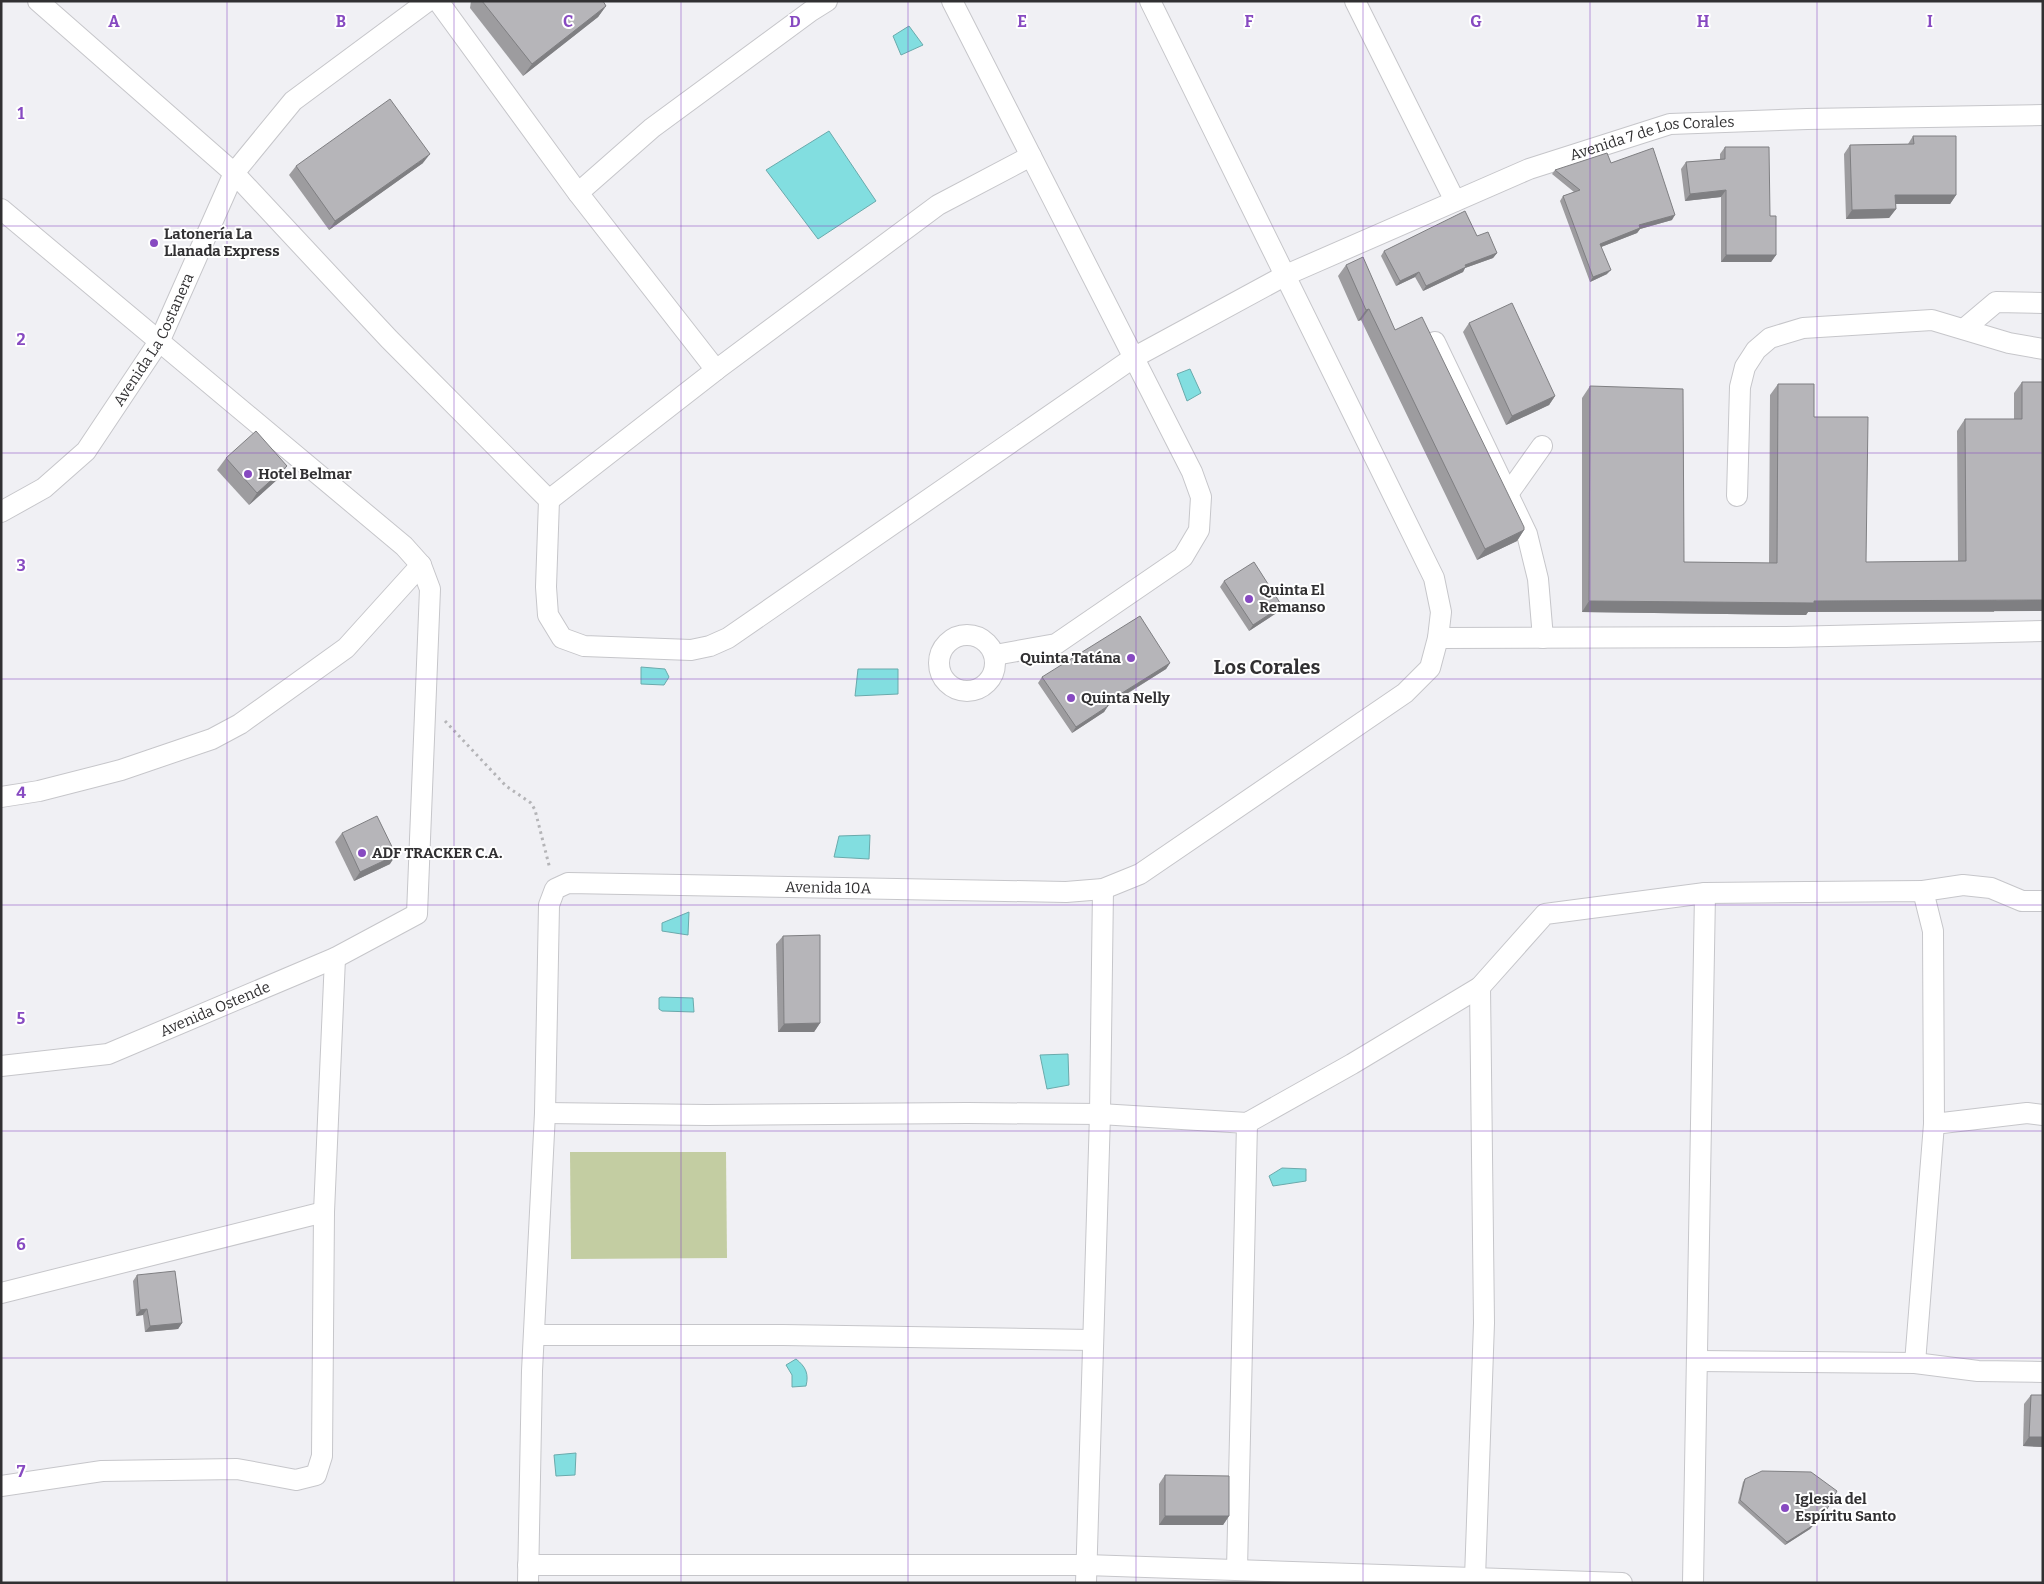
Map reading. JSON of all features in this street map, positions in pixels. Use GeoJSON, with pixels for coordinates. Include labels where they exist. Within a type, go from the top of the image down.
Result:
{"type":"FeatureCollection","features":[{"type":"Feature","properties":{"kind":"street"},"geometry":{"type":"LineString","coordinates":[[38,1],[234,174],[389,339],[549,500],[716,370],[938,205],[1031,156]]}},
{"type":"Feature","properties":{"kind":"street","name":"Avenida La Costanera"},"geometry":{"type":"LineString","coordinates":[[1,512],[44,488],[86,451],[160,340],[234,174],[293,101],[428,1]]}},
{"type":"Feature","properties":{"kind":"street"},"geometry":{"type":"LineString","coordinates":[[438,1],[578,193],[716,370]]}},
{"type":"Feature","properties":{"kind":"street"},"geometry":{"type":"LineString","coordinates":[[578,193],[652,128],[827,1]]}},
{"type":"Feature","properties":{"kind":"street"},"geometry":{"type":"LineString","coordinates":[[952,1],[1192,472],[1201,497],[1199,530],[1183,556],[1056,644],[995,656]]}},
{"type":"Feature","properties":{"kind":"street","name":"Avenida 10A"},"geometry":{"type":"LineString","coordinates":[[555,889],[568,883],[1066,892],[1103,889],[1140,874],[1405,693],[1430,668],[1438,638],[1441,612],[1434,578],[1150,1]]}},
{"type":"Feature","properties":{"kind":"street"},"geometry":{"type":"LineString","coordinates":[[1355,1],[1455,201]]}},
{"type":"Feature","properties":{"kind":"street","name":"Avenida 7 de Los Corales"},"geometry":{"type":"LineString","coordinates":[[549,500],[546,587],[548,615],[562,638],[584,646],[691,650],[710,646],[736,632],[1133,358],[1286,275],[1529,169],[1670,124],[1807,119],[2043,115]]}},
{"type":"Feature","properties":{"kind":"street"},"geometry":{"type":"LineString","coordinates":[[1,209],[160,340],[404,546],[421,565],[430,589],[426,698]]}},
{"type":"Feature","properties":{"kind":"street"},"geometry":{"type":"LineString","coordinates":[[1964,329],[1996,302],[2043,303]]}},
{"type":"Feature","properties":{"kind":"street"},"geometry":{"type":"LineString","coordinates":[[1737,496],[1740,387],[1745,367],[1756,350],[1770,338],[1803,328],[1932,320],[2009,343],[2043,349]]}},
{"type":"Feature","properties":{"kind":"street"},"geometry":{"type":"LineString","coordinates":[[1435,342],[1527,534],[1538,579],[1543,638]]}},
{"type":"Feature","properties":{"kind":"street"},"geometry":{"type":"LineString","coordinates":[[1508,494],[1542,446]]}},
{"type":"Feature","properties":{"kind":"street"},"geometry":{"type":"LineString","coordinates":[[1,797],[39,791],[120,770],[212,739],[240,724],[346,648],[421,565]]}},
{"type":"Feature","properties":{"kind":"street"},"geometry":{"type":"LineString","coordinates":[[1438,638],[1786,637],[2043,631]]}},
{"type":"Feature","properties":{"kind":"street","name":"Avenida Ostende"},"geometry":{"type":"LineString","coordinates":[[1,1066],[108,1054],[335,958],[417,914],[426,698]]}},
{"type":"Feature","properties":{"kind":"street"},"geometry":{"type":"LineString","coordinates":[[545,1113],[707,1115],[1100,1114],[1247,1124],[1480,987],[1545,914],[1705,893],[1923,891],[1963,885],[1991,888],[2022,901],[2043,902]]}},
{"type":"Feature","properties":{"kind":"street"},"geometry":{"type":"LineString","coordinates":[[555,889],[548,905],[545,1113],[534,1335],[528,1574],[1086,1574],[1237,1570],[1622,1583]]}},
{"type":"Feature","properties":{"kind":"street"},"geometry":{"type":"LineString","coordinates":[[1086,1574],[1100,1114],[1103,889]]}},
{"type":"Feature","properties":{"kind":"street"},"geometry":{"type":"LineString","coordinates":[[1915,1363],[1934,1124],[1933,931],[1923,891]]}},
{"type":"Feature","properties":{"kind":"street"},"geometry":{"type":"LineString","coordinates":[[1693,1583],[1705,893]]}},
{"type":"Feature","properties":{"kind":"street"},"geometry":{"type":"LineString","coordinates":[[1,1486],[102,1471],[237,1469],[296,1480],[316,1475],[322,1456],[324,1212],[335,958]]}},
{"type":"Feature","properties":{"kind":"street"},"geometry":{"type":"LineString","coordinates":[[1475,1578],[1484,1322],[1480,987]]}},
{"type":"Feature","properties":{"kind":"street"},"geometry":{"type":"LineString","coordinates":[[1934,1124],[2027,1113],[2043,1115]]}},
{"type":"Feature","properties":{"kind":"street"},"geometry":{"type":"LineString","coordinates":[[1237,1570],[1247,1124]]}},
{"type":"Feature","properties":{"kind":"street"},"geometry":{"type":"LineString","coordinates":[[1,1293],[324,1212]]}},
{"type":"Feature","properties":{"kind":"street"},"geometry":{"type":"LineString","coordinates":[[534,1335],[783,1335],[1092,1340]]}},
{"type":"Feature","properties":{"kind":"street"},"geometry":{"type":"LineString","coordinates":[[1698,1361],[1915,1363],[1978,1371],[2043,1372]]}},
{"type":"Feature","properties":{"kind":"path"},"geometry":{"type":"LineString","coordinates":[[426,698],[453,730],[506,786],[531,803],[535,810],[555,889]]}},
{"type":"Feature","properties":{"kind":"green space"},"geometry":{"type":"Polygon","coordinates":[[[570,1152],[726,1152],[727,1258],[571,1259],[570,1152]]]}},
{"type":"Feature","properties":{"kind":"water"},"geometry":{"type":"Polygon","coordinates":[[[909,26],[923,45],[901,55],[893,36],[909,26]]]}},
{"type":"Feature","properties":{"kind":"water"},"geometry":{"type":"Polygon","coordinates":[[[829,131],[876,201],[818,239],[766,170],[829,131]]]}},
{"type":"Feature","properties":{"kind":"water"},"geometry":{"type":"Polygon","coordinates":[[[1190,369],[1201,393],[1187,401],[1177,374],[1190,369]]]}},
{"type":"Feature","properties":{"kind":"water"},"geometry":{"type":"Polygon","coordinates":[[[641,667],[665,669],[669,677],[664,685],[641,684],[641,667]]]}},
{"type":"Feature","properties":{"kind":"water"},"geometry":{"type":"Polygon","coordinates":[[[858,669],[898,669],[898,694],[855,696],[858,669]]]}},
{"type":"Feature","properties":{"kind":"water"},"geometry":{"type":"Polygon","coordinates":[[[870,835],[869,859],[834,857],[839,836],[870,835]]]}},
{"type":"Feature","properties":{"kind":"water"},"geometry":{"type":"Polygon","coordinates":[[[689,912],[688,935],[662,931],[662,923],[689,912]]]}},
{"type":"Feature","properties":{"kind":"water"},"geometry":{"type":"Polygon","coordinates":[[[659,998],[693,998],[694,1012],[662,1011],[659,1009],[659,998]]]}},
{"type":"Feature","properties":{"kind":"water"},"geometry":{"type":"Polygon","coordinates":[[[1068,1054],[1069,1085],[1047,1089],[1040,1055],[1068,1054]]]}},
{"type":"Feature","properties":{"kind":"water"},"geometry":{"type":"Polygon","coordinates":[[[1282,1168],[1306,1169],[1306,1181],[1273,1186],[1269,1176],[1282,1168]]]}},
{"type":"Feature","properties":{"kind":"water"},"geometry":{"type":"Polygon","coordinates":[[[796,1359],[806,1371],[806,1386],[792,1387],[792,1375],[786,1365],[796,1359]]]}},
{"type":"Feature","properties":{"kind":"water"},"geometry":{"type":"Polygon","coordinates":[[[576,1453],[575,1475],[556,1476],[554,1455],[576,1453]]]}},
{"type":"Feature","properties":{"kind":"building"},"geometry":{"type":"Polygon","coordinates":[[[482,1],[603,1],[606,6],[532,64],[482,1]]]}},
{"type":"Feature","properties":{"kind":"building"},"geometry":{"type":"Polygon","coordinates":[[[390,99],[430,154],[335,221],[296,166],[390,99]]]}},
{"type":"Feature","properties":{"kind":"building"},"geometry":{"type":"Polygon","coordinates":[[[1913,136],[1956,136],[1956,195],[1895,195],[1896,209],[1852,210],[1850,145],[1914,144],[1913,136]]]}},
{"type":"Feature","properties":{"kind":"building"},"geometry":{"type":"Polygon","coordinates":[[[1725,147],[1769,147],[1770,216],[1776,216],[1776,255],[1726,255],[1726,190],[1690,194],[1686,162],[1725,159],[1725,147]]]}},
{"type":"Feature","properties":{"kind":"building"},"geometry":{"type":"Polygon","coordinates":[[[1653,148],[1675,215],[1639,225],[1640,228],[1600,244],[1611,270],[1593,277],[1563,196],[1580,190],[1555,170],[1607,153],[1611,163],[1653,148]]]}},
{"type":"Feature","properties":{"kind":"building"},"geometry":{"type":"Polygon","coordinates":[[[1465,211],[1477,236],[1488,232],[1497,253],[1465,265],[1466,267],[1426,286],[1419,272],[1400,281],[1384,251],[1465,211]]]}},
{"type":"Feature","properties":{"kind":"building"},"geometry":{"type":"Polygon","coordinates":[[[1363,257],[1395,330],[1422,317],[1524,530],[1485,549],[1369,309],[1366,310],[1346,265],[1363,257]]]}},
{"type":"Feature","properties":{"kind":"building"},"geometry":{"type":"Polygon","coordinates":[[[1512,303],[1555,396],[1512,416],[1469,323],[1512,303]]]}},
{"type":"Feature","properties":{"kind":"building"},"geometry":{"type":"Polygon","coordinates":[[[2022,382],[2043,382],[2043,600],[1814,601],[1814,603],[1589,601],[1590,386],[1683,389],[1684,562],[1777,563],[1778,384],[1814,384],[1814,417],[1868,417],[1866,562],[1966,561],[1965,419],[2022,419],[2022,382]]]}},
{"type":"Feature","properties":{"kind":"building"},"geometry":{"type":"Polygon","coordinates":[[[256,431],[287,466],[257,493],[226,458],[256,431]]]}},
{"type":"Feature","properties":{"kind":"building","name":"Quinta El Remanso"},"geometry":{"type":"Polygon","coordinates":[[[1254,562],[1282,606],[1253,625],[1224,581],[1254,562]]]}},
{"type":"Feature","properties":{"kind":"building"},"geometry":{"type":"Polygon","coordinates":[[[1140,616],[1170,663],[1106,703],[1108,706],[1076,727],[1042,677],[1140,616]]]}},
{"type":"Feature","properties":{"kind":"building","name":"ADF TRACKER C.A."},"geometry":{"type":"Polygon","coordinates":[[[377,816],[396,855],[360,872],[342,833],[377,816]]]}},
{"type":"Feature","properties":{"kind":"building"},"geometry":{"type":"Polygon","coordinates":[[[820,935],[820,1023],[784,1024],[783,936],[820,935]]]}},
{"type":"Feature","properties":{"kind":"building"},"geometry":{"type":"Polygon","coordinates":[[[175,1271],[182,1323],[150,1326],[147,1309],[140,1310],[137,1275],[175,1271]]]}},
{"type":"Feature","properties":{"kind":"building"},"geometry":{"type":"Polygon","coordinates":[[[2031,1395],[2043,1395],[2043,1437],[2029,1437],[2031,1395]]]}},
{"type":"Feature","properties":{"kind":"building","name":"Iglesia del Espíritu Santo"},"geometry":{"type":"Polygon","coordinates":[[[1762,1471],[1811,1472],[1837,1491],[1827,1509],[1812,1526],[1787,1542],[1740,1500],[1745,1479],[1762,1471]]]}},
{"type":"Feature","properties":{"kind":"building"},"geometry":{"type":"Polygon","coordinates":[[[1165,1475],[1229,1476],[1229,1516],[1165,1516],[1165,1475]]]}},
{"type":"Feature","properties":{"kind":"place","name":"Latonería La Llanada Express"},"geometry":{"type":"Point","coordinates":[154,243]}},
{"type":"Feature","properties":{"kind":"place","name":"Hotel Belmar"},"geometry":{"type":"Point","coordinates":[248,474]}},
{"type":"Feature","properties":{"kind":"place","name":"Quinta El Remanso"},"geometry":{"type":"Point","coordinates":[1249,599]}},
{"type":"Feature","properties":{"kind":"place","name":"Quinta Tatána"},"geometry":{"type":"Point","coordinates":[1131,658]}},
{"type":"Feature","properties":{"kind":"place","name":"Quinta Nelly"},"geometry":{"type":"Point","coordinates":[1071,698]}},
{"type":"Feature","properties":{"kind":"place","name":"ADF TRACKER C.A."},"geometry":{"type":"Point","coordinates":[362,853]}},
{"type":"Feature","properties":{"kind":"place","name":"Iglesia del Espíritu Santo"},"geometry":{"type":"Point","coordinates":[1785,1508]}},
{"type":"Feature","properties":{"kind":"district","name":"Los Corales"},"geometry":{"type":"Point","coordinates":[1267,667]}}]}
